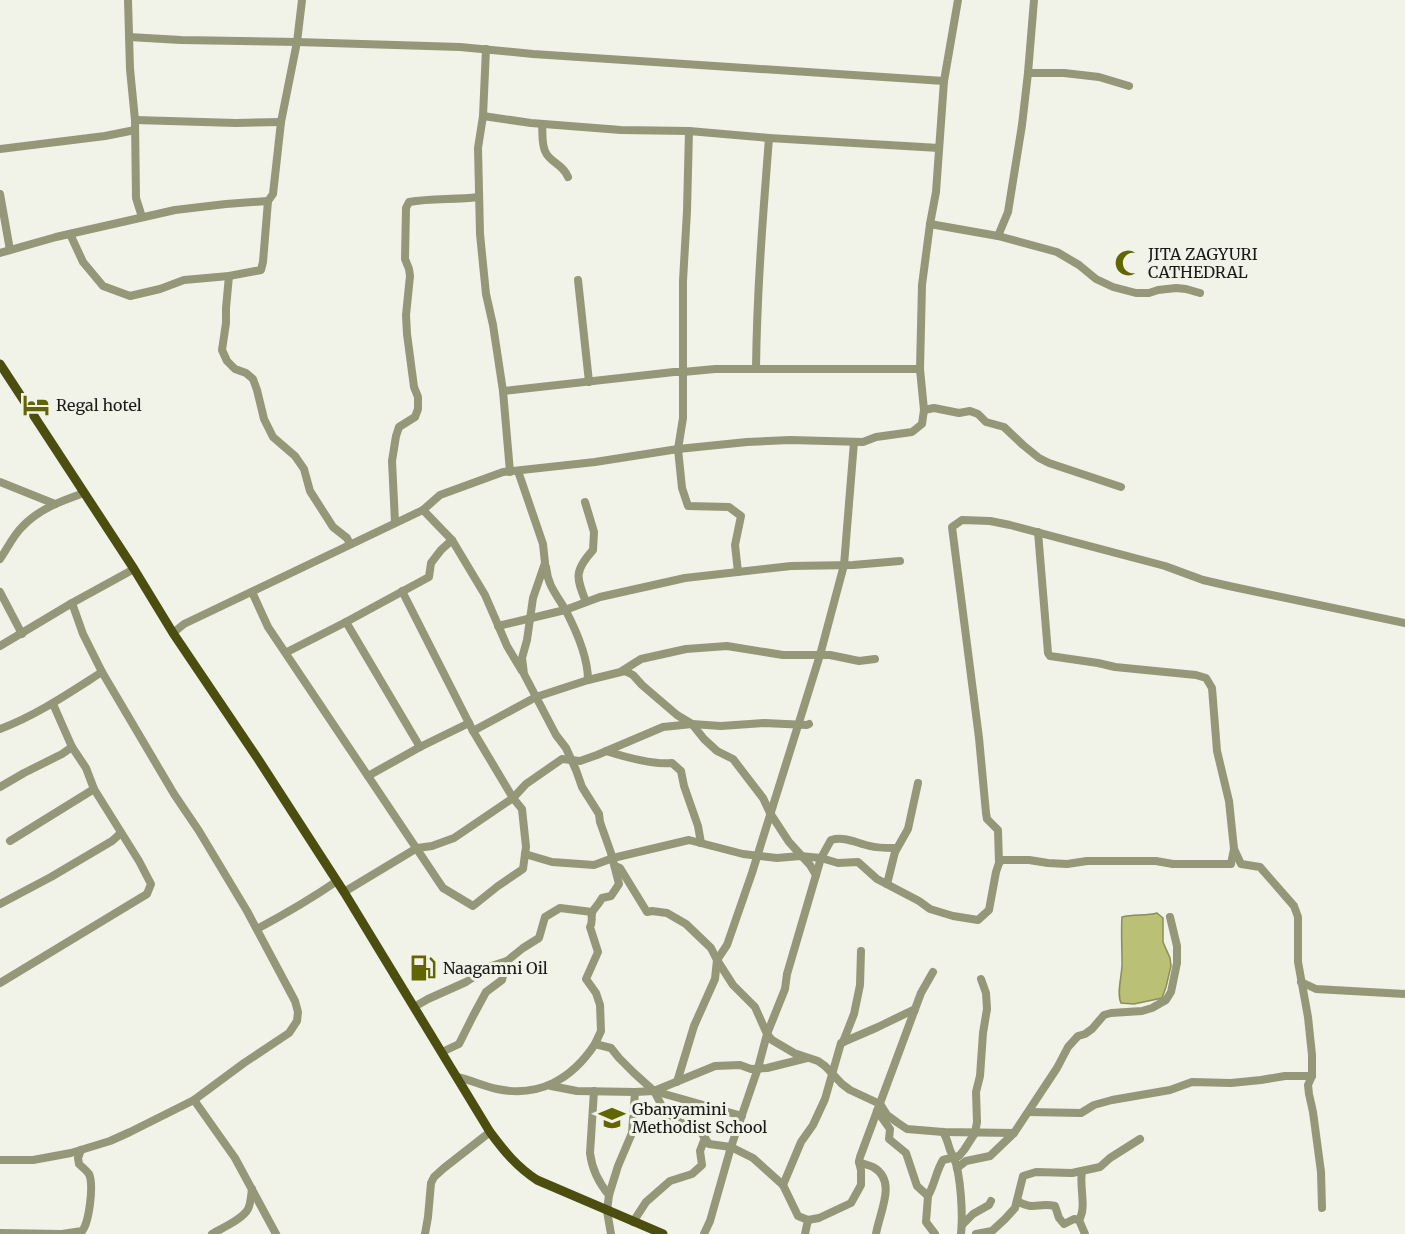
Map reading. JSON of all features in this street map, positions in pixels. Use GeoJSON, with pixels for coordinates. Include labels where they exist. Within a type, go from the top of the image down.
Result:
{"type":"FeatureCollection","features":[{"type":"Feature","properties":{"kind":"main road"},"geometry":{"type":"LineString","coordinates":[[0,364],[134,569],[173,633],[344,892],[490,1132],[511,1160],[528,1174],[554,1188],[663,1234]]}},
{"type":"Feature","properties":{"kind":"street"},"geometry":{"type":"LineString","coordinates":[[128,0],[130,69],[135,120],[136,198],[142,217]]}},
{"type":"Feature","properties":{"kind":"street"},"geometry":{"type":"LineString","coordinates":[[69,234],[83,261],[103,286],[130,296],[160,289],[184,280],[229,276],[261,270],[268,201],[273,194],[281,122],[297,42],[302,0]]}},
{"type":"Feature","properties":{"kind":"street"},"geometry":{"type":"LineString","coordinates":[[173,633],[184,624],[423,510],[440,495],[503,472],[678,449],[790,440],[863,442],[876,437],[912,432],[922,424],[924,410],[920,369],[922,285],[936,192],[945,81],[958,0]]}},
{"type":"Feature","properties":{"kind":"street"},"geometry":{"type":"LineString","coordinates":[[998,236],[1008,212],[1022,125],[1034,0]]}},
{"type":"Feature","properties":{"kind":"street"},"geometry":{"type":"LineString","coordinates":[[129,37],[439,46],[945,81]]}},
{"type":"Feature","properties":{"kind":"street"},"geometry":{"type":"LineString","coordinates":[[486,49],[483,116],[478,148],[478,197],[486,294],[504,390],[514,471],[543,544],[550,586],[565,610],[586,657],[588,680]]}},
{"type":"Feature","properties":{"kind":"street"},"geometry":{"type":"LineString","coordinates":[[1028,73],[1064,73],[1099,77],[1130,86]]}},
{"type":"Feature","properties":{"kind":"street"},"geometry":{"type":"LineString","coordinates":[[483,116],[542,124],[621,130],[689,131],[939,148]]}},
{"type":"Feature","properties":{"kind":"street"},"geometry":{"type":"LineString","coordinates":[[135,120],[281,122]]}},
{"type":"Feature","properties":{"kind":"street"},"geometry":{"type":"LineString","coordinates":[[542,124],[545,151],[565,170],[568,177]]}},
{"type":"Feature","properties":{"kind":"street"},"geometry":{"type":"LineString","coordinates":[[0,149],[135,130]]}},
{"type":"Feature","properties":{"kind":"street"},"geometry":{"type":"LineString","coordinates":[[689,131],[683,281],[683,418],[678,449],[682,488],[688,506],[729,507],[741,516],[735,545],[738,572]]}},
{"type":"Feature","properties":{"kind":"street"},"geometry":{"type":"LineString","coordinates":[[756,368],[759,255],[770,138]]}},
{"type":"Feature","properties":{"kind":"street"},"geometry":{"type":"LineString","coordinates":[[0,194],[10,250]]}},
{"type":"Feature","properties":{"kind":"street"},"geometry":{"type":"LineString","coordinates":[[395,522],[392,461],[396,436],[399,427],[415,417],[418,409],[407,334],[406,315],[410,276],[405,259],[406,208],[409,202],[478,197]]}},
{"type":"Feature","properties":{"kind":"street"},"geometry":{"type":"LineString","coordinates":[[0,253],[69,234],[197,206],[268,201]]}},
{"type":"Feature","properties":{"kind":"street"},"geometry":{"type":"LineString","coordinates":[[930,224],[998,236],[1057,252],[1079,265],[1096,279],[1113,287],[1142,294],[1176,288],[1200,293]]}},
{"type":"Feature","properties":{"kind":"street"},"geometry":{"type":"LineString","coordinates":[[229,276],[222,350],[227,361],[235,369],[246,373],[253,379],[264,419],[273,437],[295,456],[304,469],[310,491],[333,527],[347,538],[350,544]]}},
{"type":"Feature","properties":{"kind":"street"},"geometry":{"type":"LineString","coordinates":[[578,280],[589,382]]}},
{"type":"Feature","properties":{"kind":"street"},"geometry":{"type":"LineString","coordinates":[[504,390],[715,369],[920,369]]}},
{"type":"Feature","properties":{"kind":"street"},"geometry":{"type":"LineString","coordinates":[[924,410],[934,408],[959,413],[970,411],[978,414],[986,422],[1004,427],[1030,451],[1049,463],[1121,487]]}},
{"type":"Feature","properties":{"kind":"street"},"geometry":{"type":"LineString","coordinates":[[677,1082],[694,1026],[715,979],[717,960],[727,945],[757,856],[820,655],[844,565],[854,442]]}},
{"type":"Feature","properties":{"kind":"street"},"geometry":{"type":"LineString","coordinates":[[0,482],[55,504]]}},
{"type":"Feature","properties":{"kind":"street"},"geometry":{"type":"LineString","coordinates":[[0,559],[21,528],[40,511],[84,494]]}},
{"type":"Feature","properties":{"kind":"street"},"geometry":{"type":"LineString","coordinates":[[585,502],[594,532],[593,549],[582,562],[578,582],[586,602]]}},
{"type":"Feature","properties":{"kind":"street"},"geometry":{"type":"LineString","coordinates":[[423,510],[452,540],[485,595],[507,646],[556,735],[566,748],[582,787],[599,814],[619,884],[611,896],[602,898],[592,912],[593,923],[590,927],[598,952],[586,979],[596,993],[600,1005],[601,1031],[587,1057],[557,1082],[532,1091],[508,1091],[457,1077]]}},
{"type":"Feature","properties":{"kind":"street"},"geometry":{"type":"LineString","coordinates":[[525,854],[552,862],[594,865],[614,862],[688,840],[757,856],[777,858],[800,856],[821,858],[838,863],[858,862],[877,879],[930,909],[978,920],[989,910],[999,863],[998,830],[987,819],[986,813],[979,738],[952,527],[962,520],[990,521],[1038,532],[1166,566],[1211,582],[1405,623]]}},
{"type":"Feature","properties":{"kind":"street"},"geometry":{"type":"LineString","coordinates":[[1038,532],[1050,656],[1115,667],[1196,675],[1206,678],[1212,688],[1217,751],[1229,801],[1234,849],[1232,864]]}},
{"type":"Feature","properties":{"kind":"street"},"geometry":{"type":"LineString","coordinates":[[287,652],[429,577],[431,563],[452,540]]}},
{"type":"Feature","properties":{"kind":"street"},"geometry":{"type":"LineString","coordinates":[[498,626],[565,610],[600,597],[686,578],[791,566],[900,561]]}},
{"type":"Feature","properties":{"kind":"street"},"geometry":{"type":"LineString","coordinates":[[524,674],[522,658],[533,598],[545,563]]}},
{"type":"Feature","properties":{"kind":"street"},"geometry":{"type":"LineString","coordinates":[[0,646],[134,569]]}},
{"type":"Feature","properties":{"kind":"street"},"geometry":{"type":"LineString","coordinates":[[252,592],[268,627],[444,888],[473,906],[523,869],[526,847],[522,809],[513,798],[471,727],[402,591]]}},
{"type":"Feature","properties":{"kind":"street"},"geometry":{"type":"LineString","coordinates":[[0,592],[22,634]]}},
{"type":"Feature","properties":{"kind":"street"},"geometry":{"type":"LineString","coordinates":[[0,1160],[52,1158],[110,1141],[130,1132],[194,1100],[289,1033],[297,1021],[298,1012],[295,1001],[257,929],[102,672],[83,634],[72,603]]}},
{"type":"Feature","properties":{"kind":"street"},"geometry":{"type":"LineString","coordinates":[[346,622],[420,747]]}},
{"type":"Feature","properties":{"kind":"street"},"geometry":{"type":"LineString","coordinates":[[619,672],[641,658],[686,649],[728,646],[783,655],[830,655],[859,661],[875,659]]}},
{"type":"Feature","properties":{"kind":"street"},"geometry":{"type":"LineString","coordinates":[[368,776],[420,747],[471,727],[536,697],[625,671],[633,675],[677,715],[692,724],[717,751],[733,759],[763,798],[789,842],[816,875]]}},
{"type":"Feature","properties":{"kind":"street"},"geometry":{"type":"LineString","coordinates":[[0,729],[20,722],[53,704],[102,672]]}},
{"type":"Feature","properties":{"kind":"street"},"geometry":{"type":"LineString","coordinates":[[0,983],[147,894],[151,884],[94,789],[86,768],[72,747],[53,704]]}},
{"type":"Feature","properties":{"kind":"street"},"geometry":{"type":"LineString","coordinates":[[344,892],[417,848],[432,846],[454,838],[513,798],[526,784],[562,759],[580,761],[663,727],[692,724],[721,726],[764,723],[809,724]]}},
{"type":"Feature","properties":{"kind":"street"},"geometry":{"type":"LineString","coordinates":[[0,787],[72,747]]}},
{"type":"Feature","properties":{"kind":"street"},"geometry":{"type":"LineString","coordinates":[[606,751],[633,759],[672,763],[681,771],[701,843]]}},
{"type":"Feature","properties":{"kind":"street"},"geometry":{"type":"LineString","coordinates":[[887,884],[896,852],[908,829],[918,783]]}},
{"type":"Feature","properties":{"kind":"street"},"geometry":{"type":"LineString","coordinates":[[10,841],[94,789]]}},
{"type":"Feature","properties":{"kind":"street"},"geometry":{"type":"LineString","coordinates":[[0,904],[51,877],[112,841],[121,833]]}},
{"type":"Feature","properties":{"kind":"street"},"geometry":{"type":"LineString","coordinates":[[704,1234],[710,1221],[767,1034],[785,989],[787,974],[821,858],[831,840],[837,838],[870,846],[894,848]]}},
{"type":"Feature","properties":{"kind":"street"},"geometry":{"type":"LineString","coordinates":[[1234,849],[1241,864]]}},
{"type":"Feature","properties":{"kind":"street"},"geometry":{"type":"LineString","coordinates":[[999,863],[1002,860],[1067,864],[1087,861],[1156,861],[1173,864],[1241,864],[1260,867],[1294,906],[1298,917],[1298,962],[1312,1055],[1312,1076],[1308,1085],[1321,1172],[1322,1208]]}},
{"type":"Feature","properties":{"kind":"street"},"geometry":{"type":"LineString","coordinates":[[614,862],[647,912],[667,913],[686,924],[711,948],[733,985],[755,1006],[767,1034],[781,1047],[818,1061],[842,1084],[907,1129],[975,1133],[1014,1132]]}},
{"type":"Feature","properties":{"kind":"street"},"geometry":{"type":"LineString","coordinates":[[257,929],[316,896],[336,881]]}},
{"type":"Feature","properties":{"kind":"street"},"geometry":{"type":"LineString","coordinates":[[414,1007],[466,982],[491,966],[507,962],[539,938],[545,917],[560,908],[592,912]]}},
{"type":"Feature","properties":{"kind":"street"},"geometry":{"type":"LineString","coordinates":[[957,1168],[966,1161],[990,1156],[1014,1132],[1058,1068],[1068,1047],[1078,1036],[1092,1029],[1104,1015],[1142,1011],[1166,1000],[1172,992],[1177,963],[1177,946],[1170,917]]}},
{"type":"Feature","properties":{"kind":"street"},"geometry":{"type":"LineString","coordinates":[[783,1185],[801,1142],[813,1125],[825,1099],[841,1043],[854,1014],[860,985],[861,951]]}},
{"type":"Feature","properties":{"kind":"street"},"geometry":{"type":"LineString","coordinates":[[442,1052],[459,1044],[486,992],[502,980],[507,962]]}},
{"type":"Feature","properties":{"kind":"street"},"geometry":{"type":"LineString","coordinates":[[595,1044],[611,1048],[654,1091],[664,1110],[679,1122],[698,1128],[709,1144],[731,1147],[753,1158],[783,1185],[798,1216],[808,1220],[819,1218],[851,1203],[861,1185],[859,1162],[921,993],[933,972]]}},
{"type":"Feature","properties":{"kind":"street"},"geometry":{"type":"LineString","coordinates":[[936,1234],[926,1222],[928,1196],[938,1169],[943,1160],[954,1158],[964,1150],[975,1133],[976,1092],[980,1076],[987,1010],[986,993],[981,979]]}},
{"type":"Feature","properties":{"kind":"street"},"geometry":{"type":"LineString","coordinates":[[1301,982],[1316,989],[1405,994]]}},
{"type":"Feature","properties":{"kind":"street"},"geometry":{"type":"LineString","coordinates":[[843,1042],[915,1009]]}},
{"type":"Feature","properties":{"kind":"street"},"geometry":{"type":"LineString","coordinates":[[549,1085],[577,1091],[654,1091],[715,1066],[740,1065],[752,1069],[767,1068],[807,1058]]}},
{"type":"Feature","properties":{"kind":"street"},"geometry":{"type":"LineString","coordinates":[[1029,1112],[1081,1113],[1094,1105],[1170,1090],[1192,1082],[1231,1083],[1285,1076],[1312,1076]]}},
{"type":"Feature","properties":{"kind":"street"},"geometry":{"type":"LineString","coordinates":[[594,1091],[591,1163],[599,1182],[609,1195]]}},
{"type":"Feature","properties":{"kind":"street"},"geometry":{"type":"LineString","coordinates":[[654,1091],[742,1116]]}},
{"type":"Feature","properties":{"kind":"street"},"geometry":{"type":"LineString","coordinates":[[612,1234],[607,1211],[609,1195],[632,1133],[635,1092]]}},
{"type":"Feature","properties":{"kind":"street"},"geometry":{"type":"LineString","coordinates":[[194,1100],[235,1158],[276,1234]]}},
{"type":"Feature","properties":{"kind":"street"},"geometry":{"type":"LineString","coordinates":[[878,1108],[890,1129],[889,1139],[906,1153],[917,1186],[928,1196]]}},
{"type":"Feature","properties":{"kind":"street"},"geometry":{"type":"LineString","coordinates":[[425,1234],[431,1183],[434,1178],[490,1132]]}},
{"type":"Feature","properties":{"kind":"street"},"geometry":{"type":"LineString","coordinates":[[943,1132],[957,1168],[961,1230]]}},
{"type":"Feature","properties":{"kind":"street"},"geometry":{"type":"LineString","coordinates":[[633,1222],[646,1202],[670,1181],[692,1174],[702,1164],[700,1151],[705,1138]]}},
{"type":"Feature","properties":{"kind":"street"},"geometry":{"type":"LineString","coordinates":[[976,1234],[992,1231],[1015,1208],[1023,1176],[1036,1172],[1072,1173],[1100,1167],[1140,1139]]}},
{"type":"Feature","properties":{"kind":"street"},"geometry":{"type":"LineString","coordinates":[[0,1233],[62,1234],[82,1231],[87,1226],[92,1185],[89,1174],[79,1164],[78,1158],[81,1150]]}},
{"type":"Feature","properties":{"kind":"street"},"geometry":{"type":"LineString","coordinates":[[859,1162],[875,1168],[884,1178],[887,1187],[876,1234]]}},
{"type":"Feature","properties":{"kind":"street"},"geometry":{"type":"LineString","coordinates":[[1079,1220],[1083,1214],[1082,1171]]}},
{"type":"Feature","properties":{"kind":"street"},"geometry":{"type":"LineString","coordinates":[[212,1234],[247,1212],[252,1189]]}},
{"type":"Feature","properties":{"kind":"street"},"geometry":{"type":"LineString","coordinates":[[961,1230],[974,1214],[989,1205],[991,1201]]}},
{"type":"Feature","properties":{"kind":"street"},"geometry":{"type":"LineString","coordinates":[[1017,1201],[1025,1207],[1054,1206],[1064,1224],[1074,1219],[1079,1220]]}},
{"type":"Feature","properties":{"kind":"street"},"geometry":{"type":"LineString","coordinates":[[805,1234],[808,1220]]}},
{"type":"Feature","properties":{"kind":"street"},"geometry":{"type":"LineString","coordinates":[[1079,1220],[1084,1234]]}},
{"type":"Feature","properties":{"kind":"shaded area"},"geometry":{"type":"Polygon","coordinates":[[[1157,913],[1163,918],[1163,942],[1171,966],[1162,998],[1134,1004],[1121,1003],[1119,993],[1122,966],[1122,917],[1157,913]]]}},
{"type":"Feature","properties":{"kind":"place","name":"JITA ZAGYURI CATHEDRAL"},"geometry":{"type":"Point","coordinates":[1128,263]}},
{"type":"Feature","properties":{"kind":"place","name":"Regal hotel"},"geometry":{"type":"Point","coordinates":[36,405]}},
{"type":"Feature","properties":{"kind":"place","name":"Naagamni Oil"},"geometry":{"type":"Point","coordinates":[423,968]}},
{"type":"Feature","properties":{"kind":"place","name":"Gbanyamini Methodist School"},"geometry":{"type":"Point","coordinates":[612,1118]}}]}
